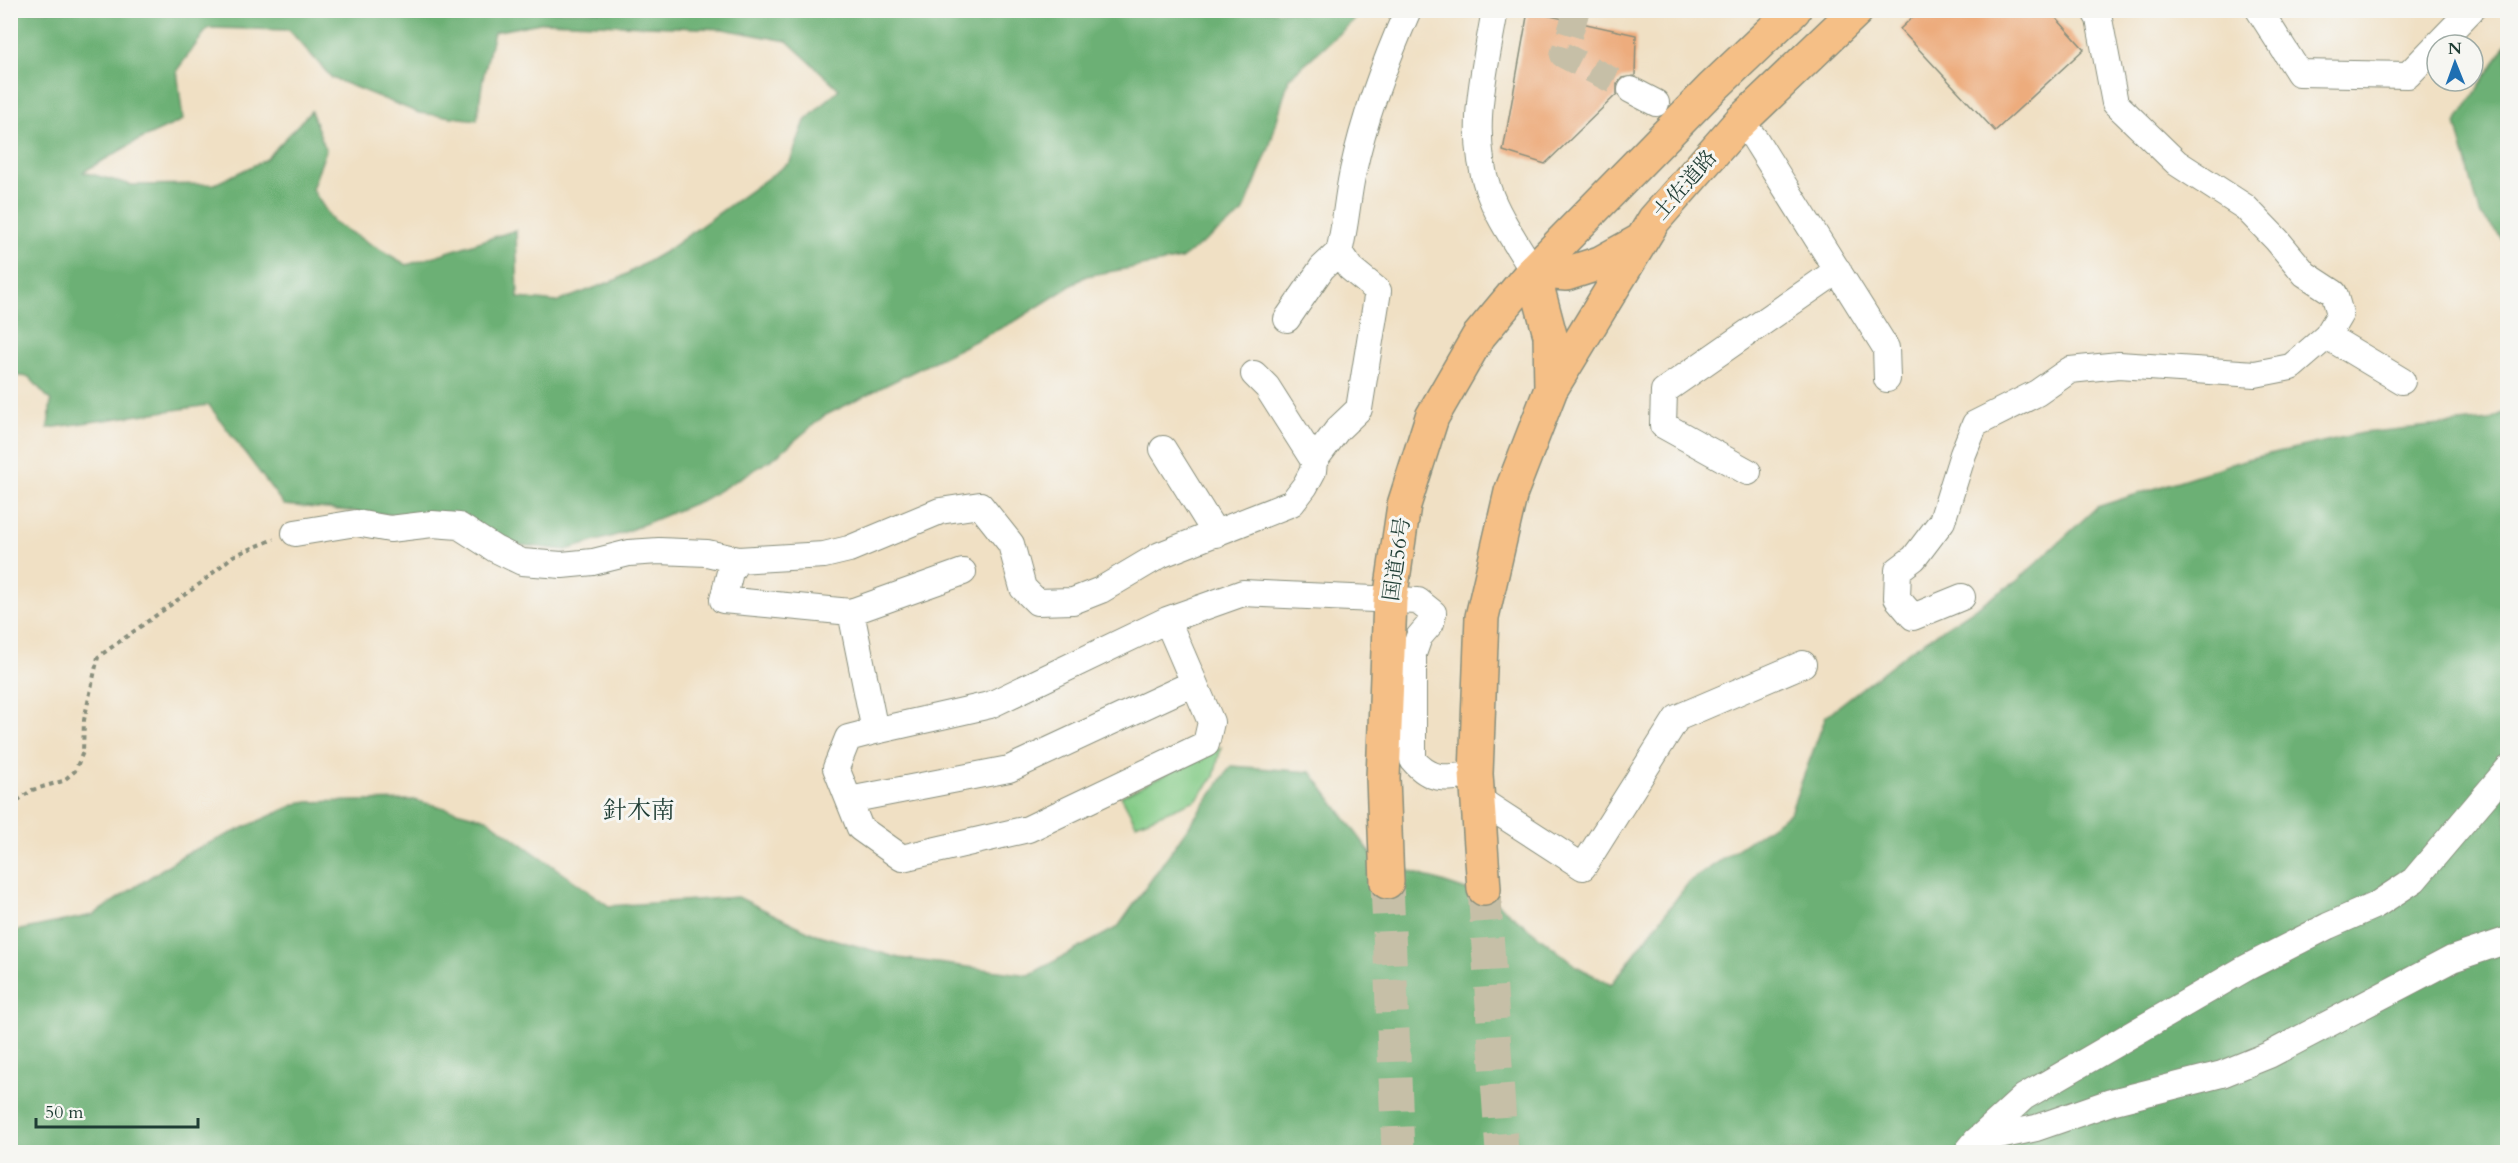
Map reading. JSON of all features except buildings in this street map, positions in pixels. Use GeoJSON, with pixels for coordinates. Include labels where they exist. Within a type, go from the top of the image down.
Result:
{"type":"FeatureCollection","features":[{"type":"Feature","properties":{"kind":"highway"},"geometry":{"type":"LineString","coordinates":[[1533,271],[1711,89],[1794,10]]}},
{"type":"Feature","properties":{"kind":"highway","name":"土佐道路"},"geometry":{"type":"LineString","coordinates":[[1551,390],[1639,241],[1654,220],[1740,122],[1857,10]]}},
{"type":"Feature","properties":{"kind":"highway"},"geometry":{"type":"LineString","coordinates":[[1533,271],[1566,274],[1600,263],[1639,241]]}},
{"type":"Feature","properties":{"kind":"highway"},"geometry":{"type":"LineString","coordinates":[[1484,889],[1477,787],[1482,617],[1511,492],[1551,390],[1550,335],[1533,271]]}},
{"type":"Feature","properties":{"kind":"highway","name":"国道56号"},"geometry":{"type":"LineString","coordinates":[[1387,882],[1383,778],[1390,600],[1404,505],[1432,417],[1478,337],[1533,271]]}},
{"type":"Feature","properties":{"kind":"street"},"geometry":{"type":"LineString","coordinates":[[1287,319],[1322,268],[1339,252],[1348,210],[1352,172],[1364,128],[1386,59],[1408,10]]}},
{"type":"Feature","properties":{"kind":"street"},"geometry":{"type":"LineString","coordinates":[[1495,10],[1478,119],[1480,160],[1498,212],[1533,271]]}},
{"type":"Feature","properties":{"kind":"street"},"geometry":{"type":"LineString","coordinates":[[1962,597],[1913,618],[1897,598],[1898,570],[1914,558],[1942,521],[1975,424],[2037,393],[2070,370],[2119,364],[2255,374],[2291,367],[2327,336],[2340,314],[2334,293],[2305,274],[2277,240],[2245,207],[2177,163],[2115,103],[2100,19],[2094,10]]}},
{"type":"Feature","properties":{"kind":"street"},"geometry":{"type":"LineString","coordinates":[[2259,10],[2299,73],[2409,75],[2425,58]]}},
{"type":"Feature","properties":{"kind":"street"},"geometry":{"type":"LineString","coordinates":[[2449,33],[2471,10]]}},
{"type":"Feature","properties":{"kind":"street"},"geometry":{"type":"LineString","coordinates":[[1631,90],[1656,104]]}},
{"type":"Feature","properties":{"kind":"street"},"geometry":{"type":"LineString","coordinates":[[1740,122],[1755,139],[1886,348],[1887,379]]}},
{"type":"Feature","properties":{"kind":"street"},"geometry":{"type":"LineString","coordinates":[[295,533],[356,523],[390,529],[432,524],[459,526],[495,549],[522,562],[562,565],[593,562],[629,553],[659,551],[707,553],[738,560],[825,555],[849,549],[940,511],[980,505],[1011,543],[1023,588],[1036,602],[1074,601],[1101,590],[1160,555],[1292,503],[1305,486],[1313,471],[1314,461],[1338,429],[1359,409],[1378,291],[1350,268],[1339,252]]}},
{"type":"Feature","properties":{"kind":"street"},"geometry":{"type":"LineString","coordinates":[[1748,472],[1663,425],[1664,391],[1838,270]]}},
{"type":"Feature","properties":{"kind":"street"},"geometry":{"type":"LineString","coordinates":[[2327,336],[2402,381]]}},
{"type":"Feature","properties":{"kind":"street"},"geometry":{"type":"LineString","coordinates":[[1254,374],[1267,387],[1314,461]]}},
{"type":"Feature","properties":{"kind":"street"},"geometry":{"type":"LineString","coordinates":[[1163,449],[1216,534]]}},
{"type":"Feature","properties":{"kind":"street"},"geometry":{"type":"LineString","coordinates":[[738,560],[730,572],[723,600],[851,612],[963,572]]}},
{"type":"Feature","properties":{"kind":"street"},"geometry":{"type":"LineString","coordinates":[[1167,620],[1211,722],[1206,744],[1029,829],[903,858],[860,828],[836,768],[848,738],[990,705],[1167,620],[1243,593],[1418,601],[1432,613],[1431,623],[1419,636],[1413,654],[1413,760],[1424,773],[1477,787],[1583,867],[1677,718],[1803,664]]}},
{"type":"Feature","properties":{"kind":"street"},"geometry":{"type":"LineString","coordinates":[[851,612],[875,731]]}},
{"type":"Feature","properties":{"kind":"street"},"geometry":{"type":"LineString","coordinates":[[849,800],[1008,769],[1194,684]]}},
{"type":"Feature","properties":{"kind":"street"},"geometry":{"type":"LineString","coordinates":[[1971,1147],[2024,1097],[2246,968],[2328,926],[2376,905],[2414,880],[2508,769]]}},
{"type":"Feature","properties":{"kind":"street"},"geometry":{"type":"LineString","coordinates":[[1971,1147],[2037,1128],[2111,1102],[2222,1074],[2269,1055],[2452,959],[2508,940]]}},
{"type":"Feature","properties":{"kind":"path"},"geometry":{"type":"LineString","coordinates":[[10,806],[32,790],[63,781],[75,771],[83,752],[84,720],[98,657],[201,584],[233,556],[259,544],[295,533]]}},
{"type":"Feature","properties":{"kind":"green space"},"geometry":{"type":"Polygon","coordinates":[[[11,11],[1364,11],[1289,78],[1269,148],[1243,213],[1181,259],[1086,276],[1017,320],[824,416],[774,458],[705,499],[620,534],[566,550],[481,541],[436,519],[284,505],[209,405],[48,428],[51,401],[29,377],[11,375],[11,11]],[[545,22],[494,32],[483,78],[477,120],[419,113],[332,78],[289,30],[208,28],[177,70],[183,120],[135,142],[83,172],[132,185],[215,184],[265,160],[311,111],[326,150],[312,189],[334,223],[407,265],[516,230],[518,298],[557,302],[618,279],[666,251],[790,162],[805,121],[839,89],[787,41],[723,29],[545,22]]]}},
{"type":"Feature","properties":{"kind":"green space"},"geometry":{"type":"Polygon","coordinates":[[[2507,43],[2507,244],[2480,214],[2456,123],[2475,93],[2485,93],[2485,78],[2507,43]]]}},
{"type":"Feature","properties":{"kind":"green space"},"geometry":{"type":"Polygon","coordinates":[[[2507,411],[2507,1152],[11,1152],[10,932],[93,915],[185,854],[301,802],[414,800],[487,819],[609,906],[738,897],[812,933],[899,958],[1029,975],[1118,927],[1231,766],[1311,772],[1376,860],[1490,898],[1578,967],[1611,985],[1689,882],[1790,813],[1826,716],[1911,650],[2017,581],[2097,507],[2247,459],[2362,433],[2489,420],[2507,411]]]}},
{"type":"Feature","properties":{"kind":"green space"},"geometry":{"type":"Polygon","coordinates":[[[1221,747],[1214,777],[1196,800],[1136,824],[1121,796],[1221,747]]]}},
{"type":"Feature","properties":{"kind":"tunnel"},"geometry":{"type":"LineString","coordinates":[[1577,10],[1563,55],[1631,90]]}},
{"type":"Feature","properties":{"kind":"tunnel"},"geometry":{"type":"LineString","coordinates":[[1387,882],[1398,1152]]}},
{"type":"Feature","properties":{"kind":"tunnel"},"geometry":{"type":"LineString","coordinates":[[1484,889],[1502,1152]]}},
{"type":"Feature","properties":{"kind":"district","name":"針木南"},"geometry":{"type":"Point","coordinates":[639,810]}}]}
